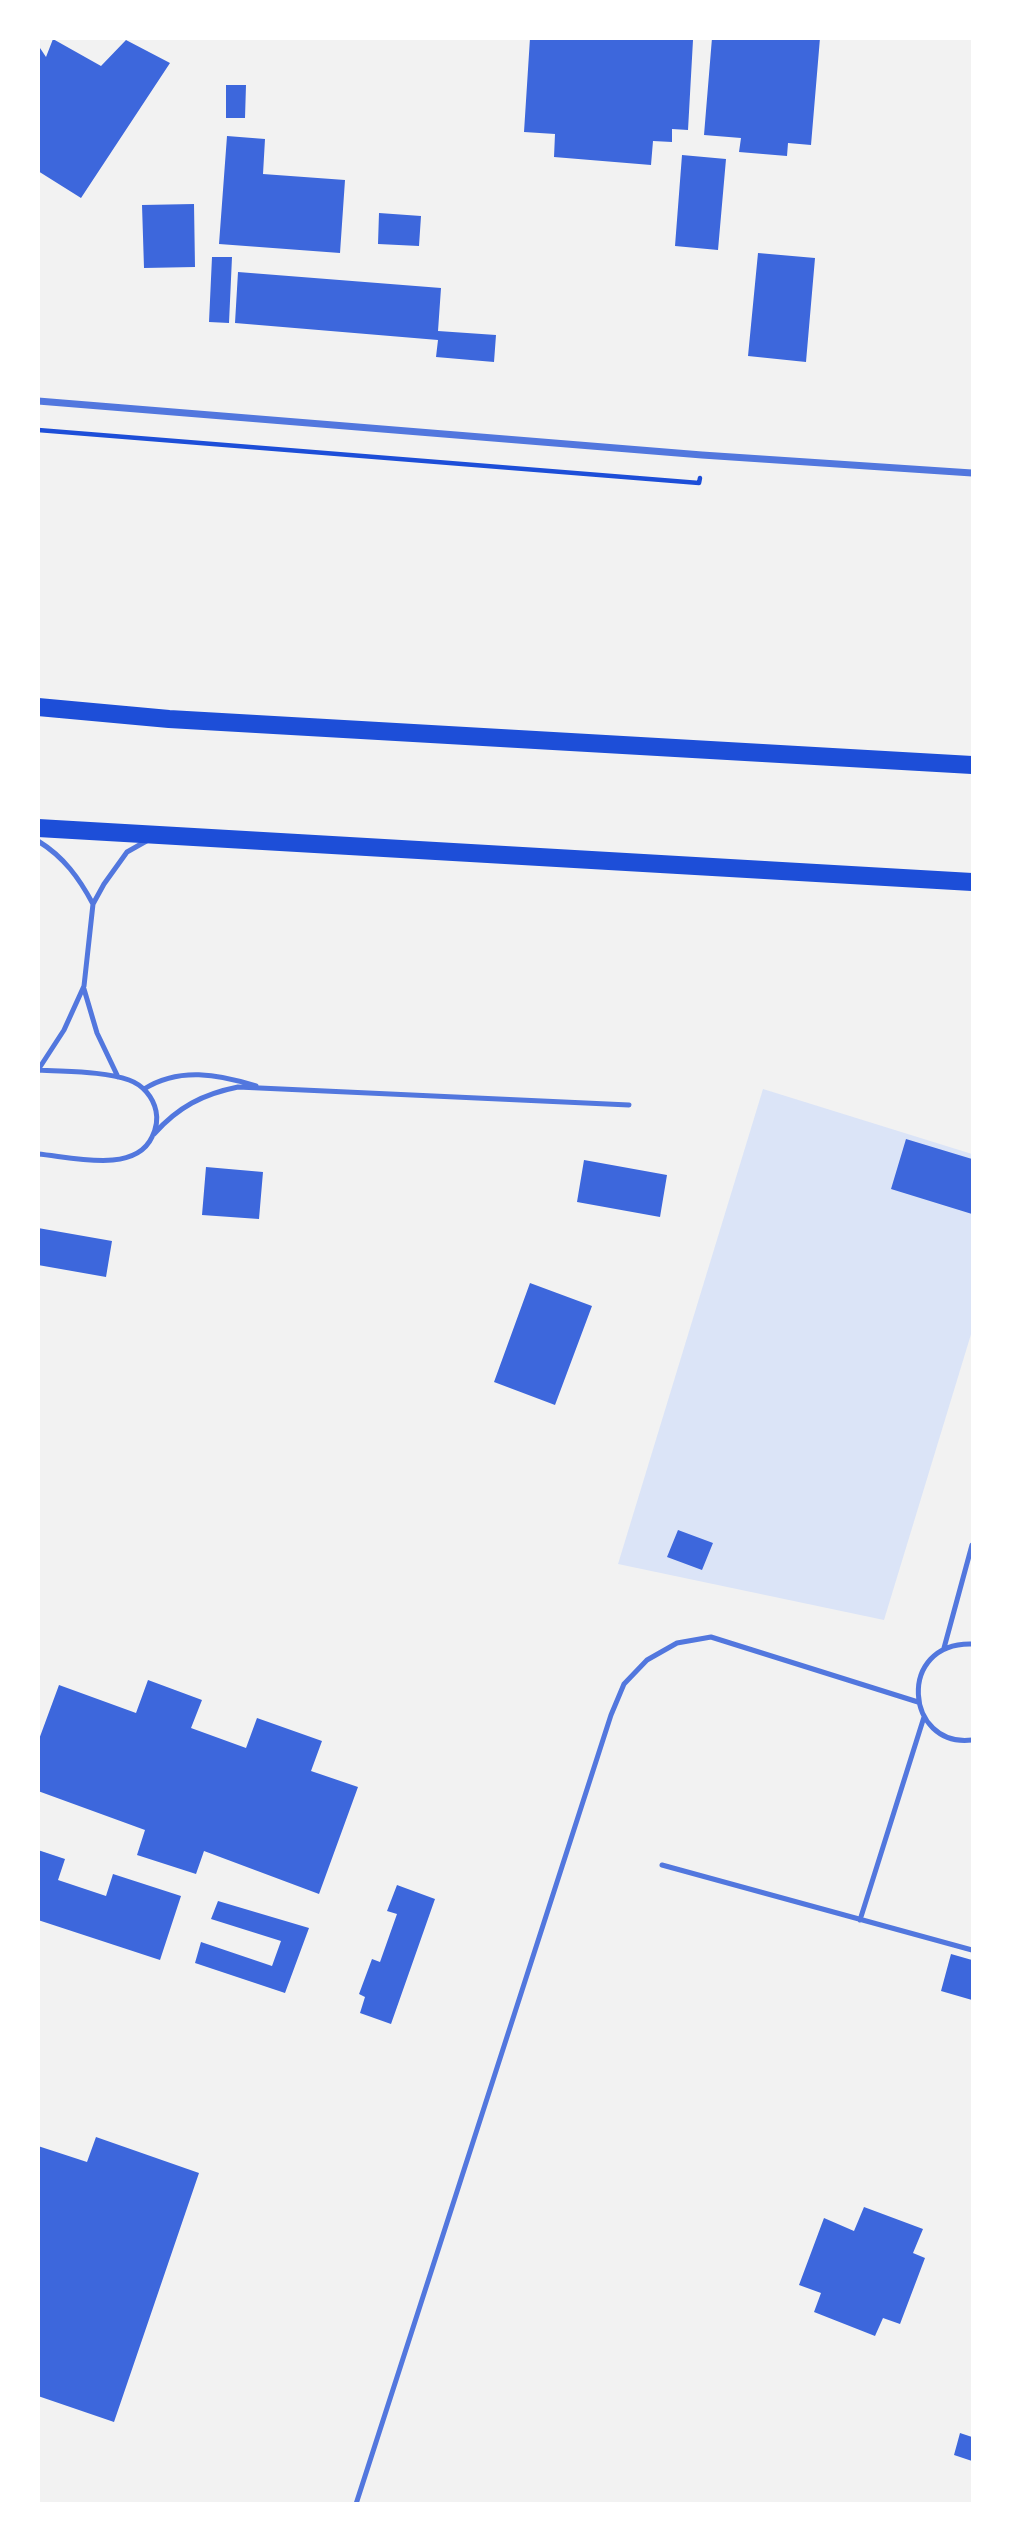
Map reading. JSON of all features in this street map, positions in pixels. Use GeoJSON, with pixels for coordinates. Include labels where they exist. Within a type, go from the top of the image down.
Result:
{"type":"FeatureCollection","features":[{"type":"Feature","properties":{"kind":"main road"},"geometry":{"type":"LineString","coordinates":[[38,707],[170,719],[972,765]]}},
{"type":"Feature","properties":{"kind":"main road"},"geometry":{"type":"LineString","coordinates":[[38,828],[972,883]]}},
{"type":"Feature","properties":{"kind":"street"},"geometry":{"type":"LineString","coordinates":[[38,401],[702,456],[972,473]]}},
{"type":"Feature","properties":{"kind":"lane"},"geometry":{"type":"LineString","coordinates":[[154,1134],[157,1114],[152,1100],[144,1089],[132,1080],[38,1070],[64,1030],[84,986],[93,904],[127,852],[155,836]]}},
{"type":"Feature","properties":{"kind":"lane"},"geometry":{"type":"LineString","coordinates":[[38,841],[57,853],[93,904]]}},
{"type":"Feature","properties":{"kind":"lane"},"geometry":{"type":"LineString","coordinates":[[84,986],[97,1033],[118,1077]]}},
{"type":"Feature","properties":{"kind":"lane"},"geometry":{"type":"LineString","coordinates":[[144,1089],[172,1075],[215,1074],[262,1088]]}},
{"type":"Feature","properties":{"kind":"lane"},"geometry":{"type":"LineString","coordinates":[[38,1154],[117,1161],[130,1158],[142,1152],[170,1116],[191,1102],[213,1092],[238,1087],[629,1105]]}},
{"type":"Feature","properties":{"kind":"lane"},"geometry":{"type":"LineString","coordinates":[[944,1648],[972,1545]]}},
{"type":"Feature","properties":{"kind":"lane"},"geometry":{"type":"LineString","coordinates":[[963,1579],[972,1581]]}},
{"type":"Feature","properties":{"kind":"lane"},"geometry":{"type":"LineString","coordinates":[[356,2504],[611,1715],[624,1684],[647,1660],[677,1643],[711,1637],[918,1702]]}},
{"type":"Feature","properties":{"kind":"lane"},"geometry":{"type":"LineString","coordinates":[[972,1644],[944,1648],[931,1657],[917,1686],[918,1702],[924,1717],[935,1729],[948,1738],[972,1740]]}},
{"type":"Feature","properties":{"kind":"lane"},"geometry":{"type":"LineString","coordinates":[[860,1920],[924,1717]]}},
{"type":"Feature","properties":{"kind":"lane"},"geometry":{"type":"LineString","coordinates":[[662,1865],[972,1950]]}},
{"type":"Feature","properties":{"kind":"path"},"geometry":{"type":"LineString","coordinates":[[38,430],[699,483],[702,456]]}},
{"type":"Feature","properties":{"kind":"shaded area"},"geometry":{"type":"Polygon","coordinates":[[[763,1089],[972,1154],[972,1331],[884,1620],[618,1564],[763,1089]]]}},
{"type":"Feature","properties":{"kind":"building"},"geometry":{"type":"Polygon","coordinates":[[[530,38],[693,40],[688,130],[672,129],[672,142],[653,141],[651,165],[554,157],[555,134],[524,132],[530,38]]]}},
{"type":"Feature","properties":{"kind":"building"},"geometry":{"type":"Polygon","coordinates":[[[712,38],[820,38],[811,145],[788,143],[787,156],[739,152],[741,138],[704,135],[712,38]]]}},
{"type":"Feature","properties":{"kind":"building"},"geometry":{"type":"Polygon","coordinates":[[[53,39],[101,66],[126,40],[170,63],[81,198],[38,171],[38,45],[46,57],[53,39]]]}},
{"type":"Feature","properties":{"kind":"building"},"geometry":{"type":"Polygon","coordinates":[[[226,85],[246,85],[245,118],[226,118],[226,85]]]}},
{"type":"Feature","properties":{"kind":"building"},"geometry":{"type":"Polygon","coordinates":[[[227,136],[265,139],[263,174],[345,180],[340,253],[219,244],[227,136]]]}},
{"type":"Feature","properties":{"kind":"building"},"geometry":{"type":"Polygon","coordinates":[[[682,155],[726,159],[718,250],[675,246],[682,155]]]}},
{"type":"Feature","properties":{"kind":"building"},"geometry":{"type":"Polygon","coordinates":[[[194,204],[195,267],[144,268],[142,205],[194,204]]]}},
{"type":"Feature","properties":{"kind":"building"},"geometry":{"type":"Polygon","coordinates":[[[379,213],[421,216],[419,246],[378,244],[379,213]]]}},
{"type":"Feature","properties":{"kind":"building"},"geometry":{"type":"Polygon","coordinates":[[[758,253],[815,258],[806,362],[748,356],[758,253]]]}},
{"type":"Feature","properties":{"kind":"building"},"geometry":{"type":"Polygon","coordinates":[[[212,257],[232,257],[229,323],[209,322],[212,257]]]}},
{"type":"Feature","properties":{"kind":"building"},"geometry":{"type":"Polygon","coordinates":[[[238,272],[441,288],[438,331],[496,335],[494,362],[436,357],[438,340],[235,323],[238,272]]]}},
{"type":"Feature","properties":{"kind":"building"},"geometry":{"type":"Polygon","coordinates":[[[906,1139],[972,1159],[972,1214],[891,1189],[906,1139]]]}},
{"type":"Feature","properties":{"kind":"building"},"geometry":{"type":"Polygon","coordinates":[[[584,1160],[667,1175],[660,1217],[577,1202],[584,1160]]]}},
{"type":"Feature","properties":{"kind":"building"},"geometry":{"type":"Polygon","coordinates":[[[206,1167],[263,1172],[259,1219],[202,1215],[206,1167]]]}},
{"type":"Feature","properties":{"kind":"building"},"geometry":{"type":"Polygon","coordinates":[[[38,1228],[112,1241],[106,1277],[38,1265],[38,1228]]]}},
{"type":"Feature","properties":{"kind":"building"},"geometry":{"type":"Polygon","coordinates":[[[530,1283],[592,1306],[555,1405],[494,1382],[530,1283]]]}},
{"type":"Feature","properties":{"kind":"building"},"geometry":{"type":"Polygon","coordinates":[[[678,1530],[713,1543],[702,1570],[667,1557],[678,1530]]]}},
{"type":"Feature","properties":{"kind":"building"},"geometry":{"type":"Polygon","coordinates":[[[148,1680],[202,1700],[191,1728],[246,1748],[257,1718],[322,1741],[311,1771],[358,1787],[319,1894],[204,1851],[196,1874],[137,1855],[145,1830],[38,1791],[38,1742],[59,1685],[136,1713],[148,1680]]]}},
{"type":"Feature","properties":{"kind":"building"},"geometry":{"type":"Polygon","coordinates":[[[38,1850],[65,1859],[58,1880],[106,1896],[113,1874],[181,1896],[160,1960],[38,1920],[38,1850]]]}},
{"type":"Feature","properties":{"kind":"building"},"geometry":{"type":"Polygon","coordinates":[[[397,1885],[435,1899],[391,2024],[360,2013],[365,1997],[359,1994],[372,1959],[380,1962],[397,1914],[387,1911],[397,1885]]]}},
{"type":"Feature","properties":{"kind":"building"},"geometry":{"type":"Polygon","coordinates":[[[218,1901],[309,1928],[285,1993],[195,1963],[201,1942],[272,1966],[281,1941],[211,1919],[218,1901]]]}},
{"type":"Feature","properties":{"kind":"building"},"geometry":{"type":"Polygon","coordinates":[[[951,1954],[972,1960],[972,2000],[941,1991],[951,1954]]]}},
{"type":"Feature","properties":{"kind":"building"},"geometry":{"type":"Polygon","coordinates":[[[96,2137],[199,2173],[114,2422],[38,2396],[38,2146],[87,2162],[96,2137]]]}},
{"type":"Feature","properties":{"kind":"building"},"geometry":{"type":"Polygon","coordinates":[[[864,2207],[923,2229],[913,2253],[925,2258],[900,2324],[883,2318],[875,2336],[814,2312],[821,2293],[799,2285],[824,2218],[854,2231],[864,2207]]]}},
{"type":"Feature","properties":{"kind":"building"},"geometry":{"type":"Polygon","coordinates":[[[960,2433],[972,2437],[972,2461],[954,2455],[960,2433]]]}}]}
